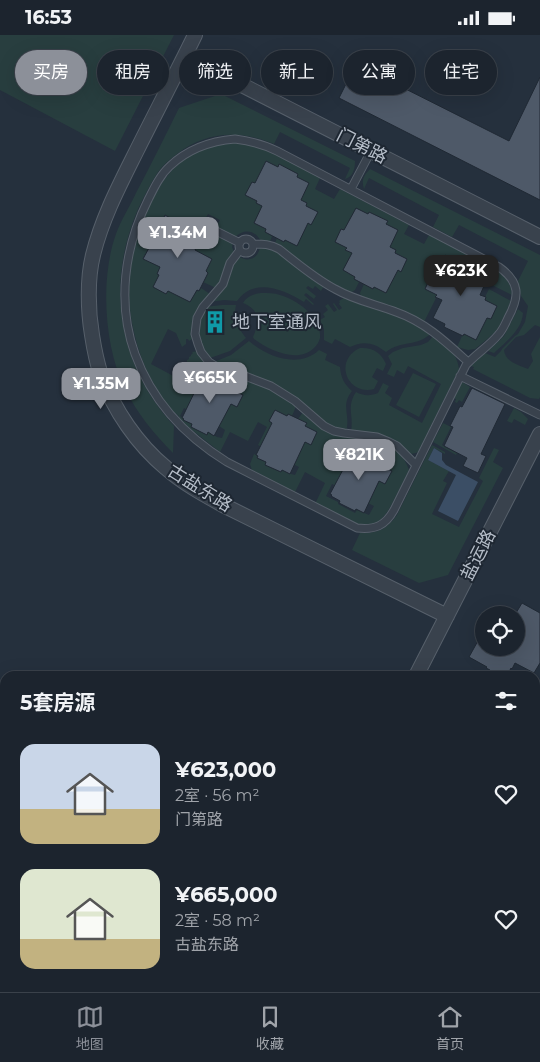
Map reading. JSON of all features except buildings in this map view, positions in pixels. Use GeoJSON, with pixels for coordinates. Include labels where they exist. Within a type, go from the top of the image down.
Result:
{"type":"FeatureCollection","features":[{"type":"Feature","properties":{"kind":"street","name":"古盐东路"},"geometry":{"type":"LineString","coordinates":[[187,50],[195,35]]}},
{"type":"Feature","properties":{"kind":"street","name":"古盐东路"},"geometry":{"type":"LineString","coordinates":[[179,66],[115,195],[101,228],[92,257],[89,285],[89,315],[101,374],[111,399],[143,446],[165,468],[189,486],[221,504],[446,616]]}},
{"type":"Feature","properties":{"kind":"street","name":"门第路"},"geometry":{"type":"LineString","coordinates":[[251,90],[540,237]]}},
{"type":"Feature","properties":{"kind":"street","name":"盐运路"},"geometry":{"type":"LineString","coordinates":[[418,671],[538,442]]}},
{"type":"Feature","properties":{"kind":"lane"},"geometry":{"type":"LineString","coordinates":[[236,139],[264,145],[350,189],[499,267],[512,279],[516,288],[516,299],[506,322],[497,337],[468,362],[389,519],[381,525],[367,529],[357,529],[348,525],[227,461],[197,441],[173,419],[152,389],[139,364],[129,335],[125,301],[125,282],[130,250],[142,212],[159,179],[170,166],[204,144],[236,139]]}},
{"type":"Feature","properties":{"kind":"lane"},"geometry":{"type":"LineString","coordinates":[[350,189],[370,151]]}},
{"type":"Feature","properties":{"kind":"lane"},"geometry":{"type":"LineString","coordinates":[[214,230],[240,247],[245,253],[250,253],[254,244]]}},
{"type":"Feature","properties":{"kind":"lane"},"geometry":{"type":"LineString","coordinates":[[416,465],[389,442],[377,437],[334,431],[324,426],[295,401],[271,386],[245,376],[224,371],[209,362],[201,352],[195,334],[197,318],[203,307],[224,284],[230,263],[242,240],[246,239],[251,240],[254,244],[267,244],[278,249],[311,275],[335,289],[418,322],[444,339],[468,362]]}},
{"type":"Feature","properties":{"kind":"lane"},"geometry":{"type":"LineString","coordinates":[[460,376],[540,415]]}},
{"type":"Feature","properties":{"kind":"green space"},"geometry":{"type":"Polygon","coordinates":[[[0,35],[174,35],[166,50],[97,50],[97,95],[143,95],[115,151],[0,90],[0,35]]]}},
{"type":"Feature","properties":{"kind":"green space"},"geometry":{"type":"Polygon","coordinates":[[[223,95],[355,161],[355,167],[352,175],[345,179],[350,168],[280,132],[274,144],[261,139],[236,135],[212,137],[200,141],[188,146],[172,158],[155,177],[138,209],[128,236],[122,262],[120,289],[122,317],[128,347],[139,375],[147,389],[174,426],[173,453],[140,415],[125,389],[112,353],[106,291],[111,252],[116,234],[179,108],[223,95]]]}},
{"type":"Feature","properties":{"kind":"green space"},"geometry":{"type":"Polygon","coordinates":[[[235,143],[269,151],[290,161],[320,178],[315,189],[334,199],[340,189],[409,225],[404,234],[424,244],[429,235],[493,268],[506,279],[512,295],[486,282],[488,277],[476,271],[477,268],[446,255],[439,268],[438,279],[431,276],[425,288],[437,295],[424,322],[413,316],[361,297],[360,293],[364,284],[372,289],[374,287],[386,293],[392,280],[394,269],[401,272],[407,259],[395,253],[396,250],[384,244],[392,242],[398,230],[386,224],[387,221],[356,208],[349,220],[346,231],[341,229],[335,242],[356,255],[349,258],[343,270],[355,277],[354,279],[359,282],[355,290],[350,293],[336,287],[275,243],[277,238],[297,246],[303,233],[297,230],[305,222],[311,225],[318,212],[306,206],[307,203],[294,197],[303,195],[309,183],[297,177],[298,174],[280,165],[278,167],[266,161],[257,184],[252,182],[246,195],[267,208],[260,211],[254,223],[266,229],[265,232],[272,236],[270,242],[261,242],[256,235],[246,231],[235,237],[215,229],[220,220],[208,214],[202,225],[233,242],[234,252],[216,288],[203,282],[208,273],[191,256],[198,244],[189,224],[186,229],[165,216],[159,228],[156,227],[147,245],[150,246],[143,258],[162,263],[157,274],[178,296],[190,302],[197,290],[199,291],[201,288],[210,294],[199,306],[194,317],[194,338],[189,341],[186,339],[186,344],[182,347],[176,333],[168,329],[151,364],[179,379],[192,352],[198,351],[208,365],[220,373],[218,378],[214,376],[213,378],[201,372],[195,383],[198,385],[190,411],[184,408],[180,416],[183,420],[192,424],[191,427],[222,438],[225,430],[219,426],[222,404],[229,408],[231,404],[237,407],[243,395],[231,389],[233,385],[224,381],[229,375],[266,387],[295,405],[292,416],[288,414],[287,416],[275,410],[269,421],[272,423],[264,448],[258,445],[267,427],[258,422],[248,441],[230,432],[220,452],[178,419],[179,416],[166,404],[150,377],[140,354],[133,329],[129,302],[129,277],[132,258],[141,227],[151,203],[164,181],[181,162],[197,151],[213,146],[235,143]]]}},
{"type":"Feature","properties":{"kind":"green space"},"geometry":{"type":"Polygon","coordinates":[[[370,169],[540,255],[540,327],[535,325],[524,335],[516,337],[504,350],[510,360],[528,369],[533,361],[531,354],[540,337],[539,399],[530,398],[473,369],[474,367],[471,366],[485,353],[495,357],[518,334],[525,322],[528,306],[521,296],[518,281],[528,261],[459,225],[452,237],[433,227],[439,215],[369,178],[364,189],[364,178],[370,169]]]}},
{"type":"Feature","properties":{"kind":"green space"},"geometry":{"type":"Polygon","coordinates":[[[260,247],[268,247],[275,250],[324,286],[321,291],[315,286],[313,289],[308,286],[306,288],[316,296],[314,299],[306,293],[304,295],[313,305],[306,299],[304,302],[287,293],[260,287],[252,289],[237,301],[210,302],[220,294],[229,280],[238,256],[252,259],[260,247]]]}},
{"type":"Feature","properties":{"kind":"green space"},"geometry":{"type":"Polygon","coordinates":[[[489,289],[511,301],[499,327],[475,349],[468,350],[457,347],[464,334],[476,340],[482,327],[476,324],[484,316],[491,319],[497,306],[485,300],[489,289]]]}},
{"type":"Feature","properties":{"kind":"green space"},"geometry":{"type":"Polygon","coordinates":[[[261,293],[287,297],[301,305],[313,316],[320,330],[320,339],[314,348],[300,355],[284,354],[254,339],[257,317],[253,309],[243,303],[251,296],[261,293]]]}},
{"type":"Feature","properties":{"kind":"green space"},"geometry":{"type":"Polygon","coordinates":[[[345,297],[362,305],[398,315],[431,333],[421,340],[392,348],[386,352],[378,346],[369,343],[350,347],[335,339],[332,344],[324,340],[324,329],[320,320],[325,317],[323,314],[328,310],[325,306],[328,304],[334,312],[337,310],[334,303],[339,310],[342,308],[339,301],[345,297]]]}},
{"type":"Feature","properties":{"kind":"green space"},"geometry":{"type":"Polygon","coordinates":[[[236,305],[237,323],[246,338],[230,351],[210,358],[202,345],[199,333],[200,321],[205,307],[236,305]],[[216,310],[207,330],[213,333],[223,314],[216,310]]]}},
{"type":"Feature","properties":{"kind":"green space"},"geometry":{"type":"Polygon","coordinates":[[[518,309],[523,313],[517,329],[494,353],[488,351],[504,336],[518,309]]]}},
{"type":"Feature","properties":{"kind":"green space"},"geometry":{"type":"Polygon","coordinates":[[[434,335],[453,353],[459,369],[418,452],[410,453],[404,449],[351,431],[351,402],[356,392],[364,395],[378,393],[383,383],[389,386],[385,393],[392,398],[389,405],[422,423],[441,384],[408,366],[404,374],[397,370],[394,377],[387,374],[392,364],[388,356],[403,348],[428,342],[434,335]]]}},
{"type":"Feature","properties":{"kind":"green space"},"geometry":{"type":"Polygon","coordinates":[[[249,341],[265,352],[283,359],[302,359],[311,356],[319,350],[327,354],[325,360],[340,367],[343,381],[352,391],[346,406],[346,431],[327,424],[271,383],[248,374],[229,370],[214,362],[231,355],[249,341]]]}},
{"type":"Feature","properties":{"kind":"green space"},"geometry":{"type":"Polygon","coordinates":[[[360,348],[376,351],[382,356],[386,364],[383,371],[377,368],[372,377],[378,381],[374,389],[365,390],[357,387],[347,376],[345,368],[347,360],[352,353],[360,348]]]}},
{"type":"Feature","properties":{"kind":"green space"},"geometry":{"type":"Polygon","coordinates":[[[413,373],[436,384],[419,417],[396,405],[413,373]]]}},
{"type":"Feature","properties":{"kind":"green space"},"geometry":{"type":"Polygon","coordinates":[[[462,382],[470,387],[462,402],[459,400],[457,403],[454,398],[462,382]]]}},
{"type":"Feature","properties":{"kind":"green space"},"geometry":{"type":"Polygon","coordinates":[[[514,408],[528,419],[525,425],[514,419],[512,423],[507,421],[514,408]]]}},
{"type":"Feature","properties":{"kind":"green space"},"geometry":{"type":"Polygon","coordinates":[[[303,412],[341,435],[372,440],[366,454],[353,458],[344,467],[355,473],[338,487],[332,484],[326,496],[355,513],[357,510],[369,515],[374,506],[368,503],[373,482],[378,484],[379,481],[385,484],[392,471],[380,465],[372,457],[378,444],[381,442],[391,446],[404,460],[409,470],[387,513],[378,522],[366,525],[358,524],[315,504],[325,483],[305,472],[295,492],[252,470],[250,464],[254,454],[258,456],[257,458],[266,462],[265,465],[280,472],[282,470],[295,475],[299,467],[293,464],[305,442],[311,445],[317,432],[305,426],[307,423],[298,419],[303,412]]]}},
{"type":"Feature","properties":{"kind":"green space"},"geometry":{"type":"Polygon","coordinates":[[[443,423],[451,427],[442,445],[457,453],[456,455],[433,442],[443,423]]]}},
{"type":"Feature","properties":{"kind":"green space"},"geometry":{"type":"Polygon","coordinates":[[[432,445],[445,452],[445,454],[434,448],[428,460],[449,471],[443,481],[447,483],[432,514],[459,527],[483,481],[479,478],[494,448],[499,450],[493,462],[503,468],[448,575],[419,583],[352,550],[360,533],[372,533],[381,530],[397,515],[432,445]]]}},
{"type":"Feature","properties":{"kind":"water"},"geometry":{"type":"Polygon","coordinates":[[[434,448],[442,453],[442,460],[446,465],[478,482],[458,521],[438,511],[456,475],[428,460],[434,448]]]}},
{"type":"Feature","properties":{"kind":"place","name":"地下室通风"},"geometry":{"type":"Point","coordinates":[215,322]}}]}
